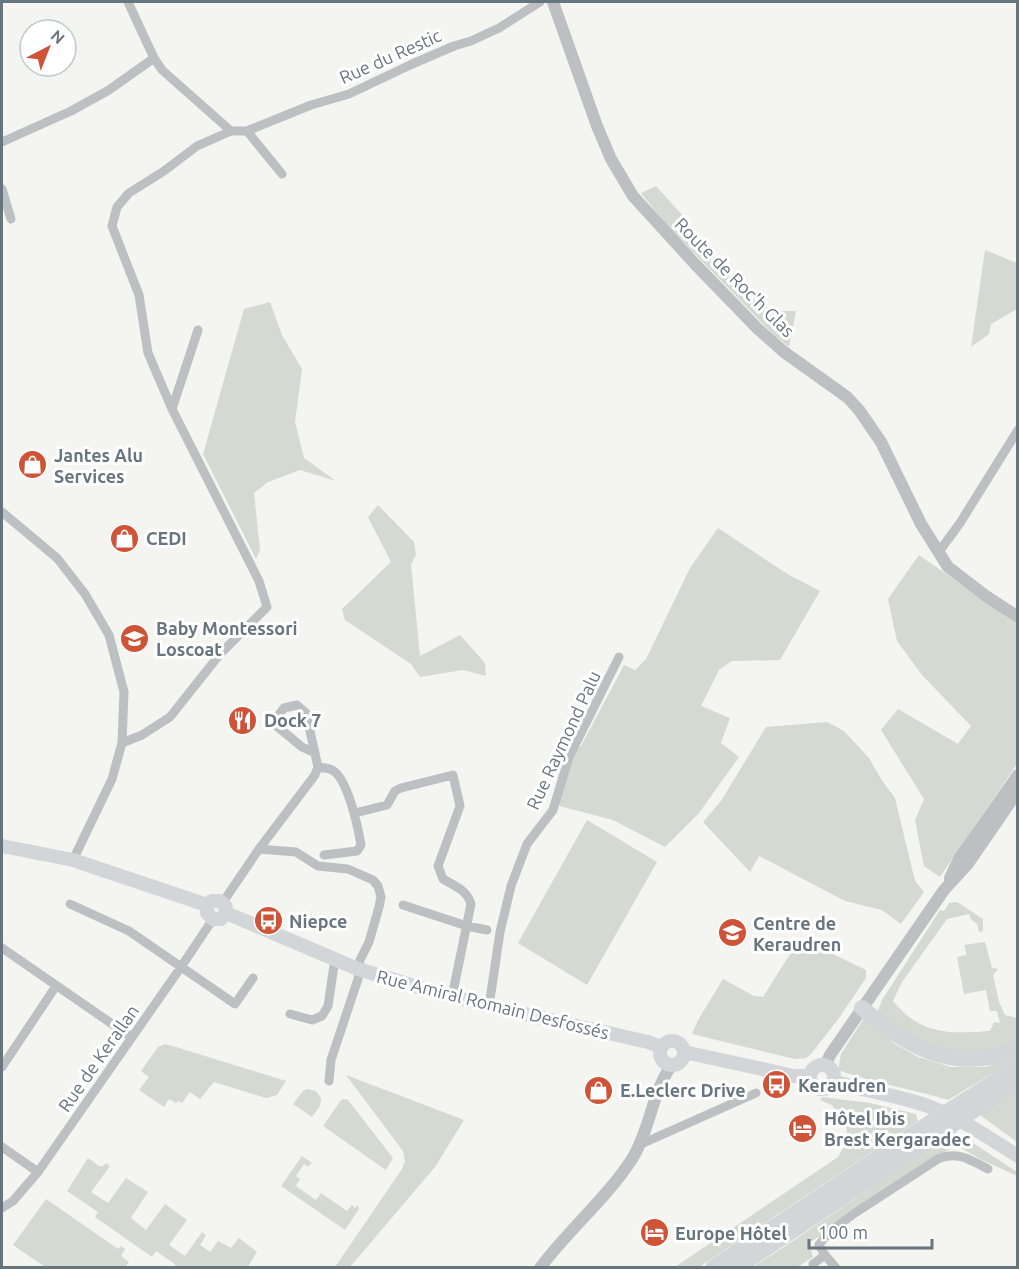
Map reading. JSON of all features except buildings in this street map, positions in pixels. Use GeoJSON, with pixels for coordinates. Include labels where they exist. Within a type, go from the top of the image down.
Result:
{"type":"FeatureCollection","features":[{"type":"Feature","properties":{"kind":"highway"},"geometry":{"type":"LineString","coordinates":[[862,1008],[876,1021],[912,1045],[934,1055],[957,1060],[1000,1056],[1017,1048]]}},
{"type":"Feature","properties":{"kind":"highway"},"geometry":{"type":"LineString","coordinates":[[713,1268],[1017,1067]]}},
{"type":"Feature","properties":{"kind":"highway"},"geometry":{"type":"LineString","coordinates":[[736,1268],[1017,1081]]}},
{"type":"Feature","properties":{"kind":"main road"},"geometry":{"type":"LineString","coordinates":[[2,846],[73,860],[207,905]]}},
{"type":"Feature","properties":{"kind":"main road"},"geometry":{"type":"LineString","coordinates":[[214,900],[225,908],[221,919],[213,919],[207,914],[207,905],[214,900]]}},
{"type":"Feature","properties":{"kind":"main road","name":"Rue Amiral Romain Desfossés"},"geometry":{"type":"LineString","coordinates":[[225,908],[358,969],[452,997],[648,1042],[665,1062]]}},
{"type":"Feature","properties":{"kind":"main road","name":"Rue Amiral Romain Desfossés"},"geometry":{"type":"LineString","coordinates":[[665,1062],[668,1042],[676,1042],[684,1052]]}},
{"type":"Feature","properties":{"kind":"main road"},"geometry":{"type":"LineString","coordinates":[[665,1062],[681,1061],[684,1052],[794,1076],[810,1076]]}},
{"type":"Feature","properties":{"kind":"main road"},"geometry":{"type":"LineString","coordinates":[[825,1066],[833,1073],[833,1081],[828,1087],[819,1088],[812,1083],[810,1076],[814,1068],[825,1066]]}},
{"type":"Feature","properties":{"kind":"main road"},"geometry":{"type":"LineString","coordinates":[[833,1081],[888,1093],[952,1116],[1017,1156]]}},
{"type":"Feature","properties":{"kind":"street"},"geometry":{"type":"LineString","coordinates":[[122,742],[142,735],[170,717],[220,654],[267,607],[259,581],[172,409],[148,352],[139,295],[112,226],[117,207],[129,193],[164,171],[197,146],[231,131],[162,70],[128,2]]}},
{"type":"Feature","properties":{"kind":"street","name":"Rue du Restic"},"geometry":{"type":"LineString","coordinates":[[231,131],[247,131],[311,105],[349,94],[410,65],[499,28],[540,2]]}},
{"type":"Feature","properties":{"kind":"street","name":"Route de Roc'h Glas"},"geometry":{"type":"LineString","coordinates":[[554,2],[597,126],[611,159],[633,196],[758,329],[784,352],[847,397],[859,410],[881,442],[921,524],[948,567],[1017,616]]}},
{"type":"Feature","properties":{"kind":"street"},"geometry":{"type":"LineString","coordinates":[[2,142],[71,111],[108,90],[154,58]]}},
{"type":"Feature","properties":{"kind":"street"},"geometry":{"type":"LineString","coordinates":[[247,131],[282,174]]}},
{"type":"Feature","properties":{"kind":"street"},"geometry":{"type":"LineString","coordinates":[[2,189],[11,219]]}},
{"type":"Feature","properties":{"kind":"street"},"geometry":{"type":"LineString","coordinates":[[172,409],[198,330]]}},
{"type":"Feature","properties":{"kind":"street"},"geometry":{"type":"LineString","coordinates":[[938,553],[951,537],[1017,430]]}},
{"type":"Feature","properties":{"kind":"street"},"geometry":{"type":"LineString","coordinates":[[2,512],[57,558],[85,594],[109,635],[124,692],[122,742],[112,779],[73,860]]}},
{"type":"Feature","properties":{"kind":"street","name":"Rue Raymond Palu"},"geometry":{"type":"LineString","coordinates":[[489,1006],[500,932],[511,886],[527,844],[553,810],[569,757],[619,657]]}},
{"type":"Feature","properties":{"kind":"street"},"geometry":{"type":"LineString","coordinates":[[225,908],[259,849],[315,775],[318,767],[315,753],[306,713],[297,705],[284,708],[273,723],[302,747],[315,753]]}},
{"type":"Feature","properties":{"kind":"street"},"geometry":{"type":"LineString","coordinates":[[318,767],[332,769],[340,776],[355,813],[361,845],[357,851],[324,855]]}},
{"type":"Feature","properties":{"kind":"street"},"geometry":{"type":"LineString","coordinates":[[355,813],[387,805],[395,791],[401,788],[453,775],[460,806],[438,866],[443,879],[464,891],[469,896],[471,904],[452,997]]}},
{"type":"Feature","properties":{"kind":"street"},"geometry":{"type":"LineString","coordinates":[[945,890],[959,859],[1017,775]]}},
{"type":"Feature","properties":{"kind":"street"},"geometry":{"type":"LineString","coordinates":[[825,1066],[862,1008],[945,890],[967,865],[1017,791]]}},
{"type":"Feature","properties":{"kind":"street"},"geometry":{"type":"LineString","coordinates":[[259,849],[296,852],[318,866],[348,869],[373,880],[378,886],[381,897],[379,907],[369,942],[360,960],[358,979],[332,1060],[329,1081]]}},
{"type":"Feature","properties":{"kind":"street"},"geometry":{"type":"LineString","coordinates":[[70,904],[129,931],[235,1004],[253,978]]}},
{"type":"Feature","properties":{"kind":"street"},"geometry":{"type":"LineString","coordinates":[[403,904],[467,926],[487,930]]}},
{"type":"Feature","properties":{"kind":"street","name":"Rue de Kerallan"},"geometry":{"type":"LineString","coordinates":[[2,1208],[13,1201],[38,1172],[213,919]]}},
{"type":"Feature","properties":{"kind":"street"},"geometry":{"type":"LineString","coordinates":[[2,948],[131,1037]]}},
{"type":"Feature","properties":{"kind":"street"},"geometry":{"type":"LineString","coordinates":[[290,1014],[312,1020],[322,1016],[328,1006],[335,959]]}},
{"type":"Feature","properties":{"kind":"street"},"geometry":{"type":"LineString","coordinates":[[2,1064],[56,986]]}},
{"type":"Feature","properties":{"kind":"street"},"geometry":{"type":"LineString","coordinates":[[540,1268],[621,1174],[639,1145],[665,1062]]}},
{"type":"Feature","properties":{"kind":"street"},"geometry":{"type":"LineString","coordinates":[[639,1145],[756,1093]]}},
{"type":"Feature","properties":{"kind":"street"},"geometry":{"type":"LineString","coordinates":[[2,1147],[38,1172]]}},
{"type":"Feature","properties":{"kind":"street"},"geometry":{"type":"LineString","coordinates":[[836,1268],[819,1245],[828,1233],[866,1206],[938,1159],[949,1155],[956,1155],[988,1168]]}},
{"type":"Feature","properties":{"kind":"street"},"geometry":{"type":"LineString","coordinates":[[813,1264],[825,1255]]}},
{"type":"Feature","properties":{"kind":"shaded area"},"geometry":{"type":"Polygon","coordinates":[[[656,186],[750,297],[774,311],[796,311],[789,347],[771,332],[665,223],[641,193],[656,186]]]}},
{"type":"Feature","properties":{"kind":"shaded area"},"geometry":{"type":"Polygon","coordinates":[[[985,250],[1017,263],[1017,309],[991,324],[989,334],[971,347],[985,250]]]}},
{"type":"Feature","properties":{"kind":"shaded area"},"geometry":{"type":"Polygon","coordinates":[[[270,302],[282,335],[302,369],[295,422],[304,458],[336,481],[300,470],[268,482],[254,493],[260,550],[256,559],[203,454],[244,309],[270,302]]]}},
{"type":"Feature","properties":{"kind":"shaded area"},"geometry":{"type":"Polygon","coordinates":[[[378,505],[414,542],[416,555],[411,564],[420,656],[460,635],[485,663],[486,676],[463,670],[420,677],[411,664],[345,620],[342,609],[391,562],[368,517],[378,505]]]}},
{"type":"Feature","properties":{"kind":"shaded area"},"geometry":{"type":"Polygon","coordinates":[[[718,528],[789,575],[820,591],[780,660],[732,661],[719,670],[701,706],[730,718],[721,743],[739,757],[699,813],[665,847],[613,820],[552,804],[569,754],[581,746],[624,665],[635,670],[646,659],[690,568],[718,528]]]}},
{"type":"Feature","properties":{"kind":"shaded area"},"geometry":{"type":"Polygon","coordinates":[[[919,555],[1017,624],[1017,764],[940,877],[924,866],[915,820],[924,799],[881,730],[898,709],[958,744],[971,726],[922,675],[897,641],[888,599],[919,555]]]}},
{"type":"Feature","properties":{"kind":"shaded area"},"geometry":{"type":"Polygon","coordinates":[[[827,722],[844,731],[869,758],[895,798],[915,881],[924,892],[901,924],[882,910],[845,901],[759,856],[750,872],[703,822],[721,801],[766,727],[827,722]]]}},
{"type":"Feature","properties":{"kind":"shaded area"},"geometry":{"type":"Polygon","coordinates":[[[587,820],[657,862],[587,985],[518,943],[587,820]]]}},
{"type":"Feature","properties":{"kind":"shaded area"},"geometry":{"type":"Polygon","coordinates":[[[957,902],[983,919],[983,931],[979,932],[977,924],[969,914],[947,919],[902,982],[893,1001],[914,1020],[937,1030],[990,1031],[994,1022],[1000,1023],[997,1011],[990,1011],[986,990],[964,994],[957,957],[967,955],[964,945],[985,942],[992,968],[998,969],[993,975],[999,1002],[1005,1015],[1017,1018],[1017,1044],[966,1055],[930,1048],[877,1013],[882,1000],[940,910],[944,911],[949,903],[957,902]]]}},
{"type":"Feature","properties":{"kind":"shaded area"},"geometry":{"type":"Polygon","coordinates":[[[800,938],[866,970],[866,978],[811,1054],[806,1058],[795,1059],[692,1034],[723,979],[754,996],[763,997],[800,938]]]}},
{"type":"Feature","properties":{"kind":"shaded area"},"geometry":{"type":"Polygon","coordinates":[[[864,1018],[895,1044],[918,1057],[951,1067],[986,1067],[1017,1053],[1017,1059],[948,1100],[865,1079],[838,1070],[841,1054],[864,1018]]]}},
{"type":"Feature","properties":{"kind":"shaded area"},"geometry":{"type":"Polygon","coordinates":[[[165,1044],[286,1081],[277,1095],[266,1098],[214,1082],[200,1099],[190,1092],[182,1103],[169,1099],[164,1107],[139,1090],[149,1077],[141,1071],[158,1047],[165,1044]]]}},
{"type":"Feature","properties":{"kind":"shaded area"},"geometry":{"type":"Polygon","coordinates":[[[346,1075],[464,1120],[435,1167],[350,1267],[335,1267],[402,1169],[405,1161],[403,1151],[346,1075]]]}},
{"type":"Feature","properties":{"kind":"shaded area"},"geometry":{"type":"Polygon","coordinates":[[[308,1089],[316,1091],[321,1098],[320,1106],[312,1117],[293,1104],[303,1091],[308,1089]]]}},
{"type":"Feature","properties":{"kind":"shaded area"},"geometry":{"type":"Polygon","coordinates":[[[1017,1091],[1017,1142],[980,1115],[1017,1091]]]}},
{"type":"Feature","properties":{"kind":"shaded area"},"geometry":{"type":"Polygon","coordinates":[[[822,1097],[870,1103],[916,1114],[918,1121],[699,1267],[675,1267],[838,1157],[845,1145],[847,1129],[832,1105],[820,1100],[822,1097]]]}},
{"type":"Feature","properties":{"kind":"shaded area"},"geometry":{"type":"Polygon","coordinates":[[[345,1099],[393,1158],[386,1170],[323,1126],[341,1100],[345,1099]]]}},
{"type":"Feature","properties":{"kind":"shaded area"},"geometry":{"type":"Polygon","coordinates":[[[955,1131],[1017,1172],[1017,1176],[956,1145],[809,1243],[813,1257],[797,1267],[751,1268],[784,1247],[955,1131]]]}},
{"type":"Feature","properties":{"kind":"shaded area"},"geometry":{"type":"Polygon","coordinates":[[[302,1156],[312,1163],[308,1167],[304,1164],[296,1176],[300,1179],[296,1186],[316,1200],[321,1193],[347,1211],[352,1205],[355,1208],[358,1205],[359,1209],[345,1230],[281,1186],[302,1156]]]}},
{"type":"Feature","properties":{"kind":"shaded area"},"geometry":{"type":"Polygon","coordinates":[[[88,1158],[99,1166],[106,1163],[110,1166],[91,1192],[108,1203],[126,1178],[148,1192],[131,1218],[146,1230],[165,1204],[187,1220],[169,1245],[185,1256],[202,1232],[206,1235],[200,1245],[210,1252],[218,1241],[231,1248],[239,1238],[257,1252],[247,1268],[175,1267],[176,1265],[156,1251],[152,1257],[95,1217],[98,1212],[67,1191],[88,1158]]]}},
{"type":"Feature","properties":{"kind":"shaded area"},"geometry":{"type":"Polygon","coordinates":[[[46,1199],[118,1249],[121,1246],[125,1249],[121,1256],[129,1262],[125,1267],[45,1267],[13,1245],[46,1199]]]}},
{"type":"Feature","properties":{"kind":"place","name":"Jantes Alu Services"},"geometry":{"type":"Point","coordinates":[33,465]}},
{"type":"Feature","properties":{"kind":"place","name":"CEDI"},"geometry":{"type":"Point","coordinates":[125,538]}},
{"type":"Feature","properties":{"kind":"place","name":"Baby Montessori Loscoat"},"geometry":{"type":"Point","coordinates":[135,638]}},
{"type":"Feature","properties":{"kind":"place","name":"Dock 7"},"geometry":{"type":"Point","coordinates":[243,720]}},
{"type":"Feature","properties":{"kind":"place","name":"Niepce"},"geometry":{"type":"Point","coordinates":[268,921]}},
{"type":"Feature","properties":{"kind":"place","name":"Centre de Keraudren"},"geometry":{"type":"Point","coordinates":[732,933]}},
{"type":"Feature","properties":{"kind":"place","name":"Keraudren"},"geometry":{"type":"Point","coordinates":[777,1085]}},
{"type":"Feature","properties":{"kind":"place","name":"E.Leclerc Drive"},"geometry":{"type":"Point","coordinates":[599,1090]}},
{"type":"Feature","properties":{"kind":"place","name":"Hôtel Ibis Brest Kergaradec"},"geometry":{"type":"Point","coordinates":[803,1128]}},
{"type":"Feature","properties":{"kind":"place","name":"Europe Hôtel"},"geometry":{"type":"Point","coordinates":[654,1233]}}]}
